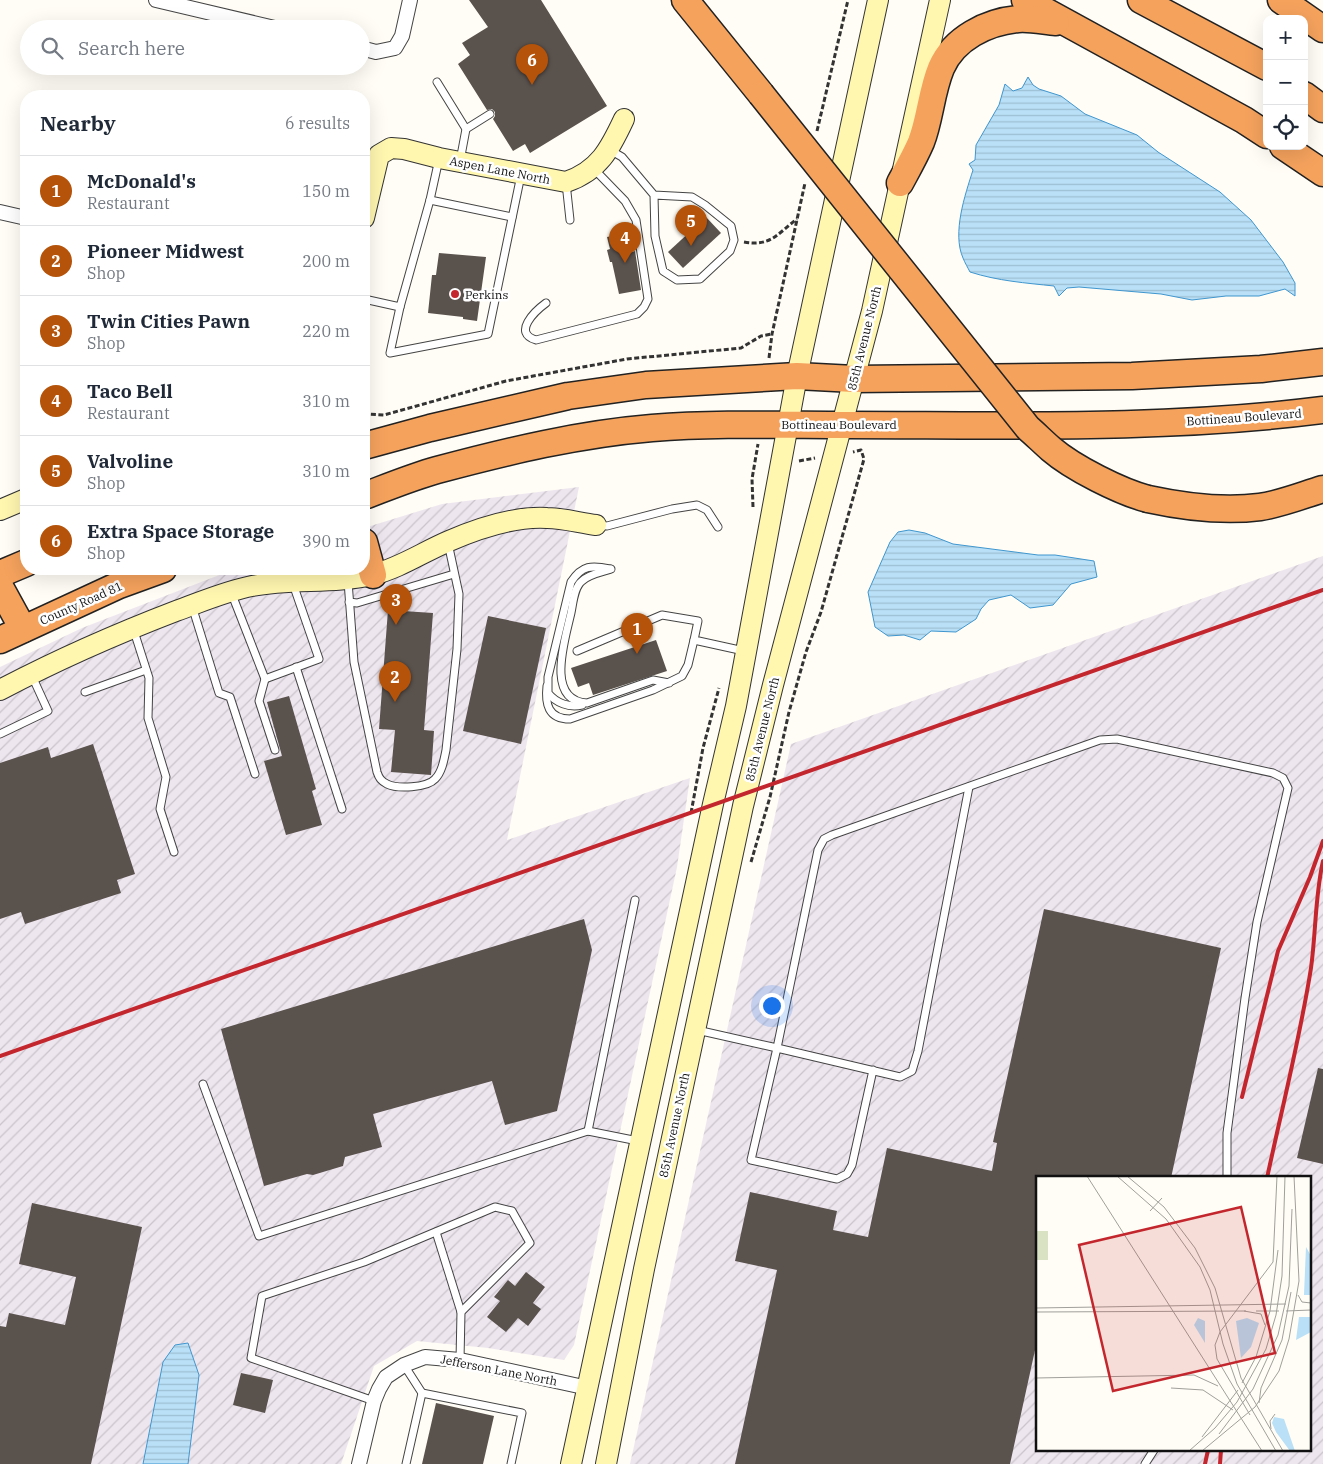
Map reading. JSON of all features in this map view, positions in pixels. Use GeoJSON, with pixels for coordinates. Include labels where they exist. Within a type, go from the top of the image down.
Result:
{"type":"FeatureCollection","features":[{"type":"Feature","properties":{"kind":"highway"},"geometry":{"type":"LineString","coordinates":[[685,0],[1028,428],[1052,451],[1085,471],[1136,496],[1179,506],[1222,509],[1261,507],[1323,489]]}},
{"type":"Feature","properties":{"kind":"highway"},"geometry":{"type":"LineString","coordinates":[[1025,0],[1244,120],[1263,132]]}},
{"type":"Feature","properties":{"kind":"highway"},"geometry":{"type":"LineString","coordinates":[[1141,0],[1263,65]]}},
{"type":"Feature","properties":{"kind":"highway"},"geometry":{"type":"LineString","coordinates":[[1281,0],[1323,29]]}},
{"type":"Feature","properties":{"kind":"highway"},"geometry":{"type":"LineString","coordinates":[[900,183],[921,142],[940,68],[960,42],[983,28],[1019,19],[1069,23]]}},
{"type":"Feature","properties":{"kind":"highway"},"geometry":{"type":"LineString","coordinates":[[1308,98],[1323,109]]}},
{"type":"Feature","properties":{"kind":"highway"},"geometry":{"type":"LineString","coordinates":[[1290,150],[1323,173]]}},
{"type":"Feature","properties":{"kind":"highway"},"geometry":{"type":"LineString","coordinates":[[370,444],[430,428],[568,396],[646,385],[797,376],[854,379],[1132,376],[1261,369],[1323,362]]}},
{"type":"Feature","properties":{"kind":"highway","name":"Bottineau Boulevard"},"geometry":{"type":"LineString","coordinates":[[370,494],[436,470],[541,444],[651,428],[788,424],[1141,424],[1278,416],[1323,410]]}},
{"type":"Feature","properties":{"kind":"highway"},"geometry":{"type":"LineString","coordinates":[[0,574],[20,566]]}},
{"type":"Feature","properties":{"kind":"highway","name":"County Road 81"},"geometry":{"type":"LineString","coordinates":[[11,634],[119,585],[146,575]]}},
{"type":"Feature","properties":{"kind":"highway"},"geometry":{"type":"LineString","coordinates":[[0,587],[11,634]]}},
{"type":"Feature","properties":{"kind":"main road"},"geometry":{"type":"LineString","coordinates":[[571,1464],[747,652],[797,376],[878,0]]}},
{"type":"Feature","properties":{"kind":"main road","name":"85th Avenue North"},"geometry":{"type":"LineString","coordinates":[[606,1464],[669,1148],[746,793],[872,311],[940,0]]}},
{"type":"Feature","properties":{"kind":"main road","name":"Aspen Lane North"},"geometry":{"type":"LineString","coordinates":[[370,193],[379,155],[391,148],[404,149],[521,175],[566,182],[580,177],[592,168],[609,150],[624,119]]}},
{"type":"Feature","properties":{"kind":"main road"},"geometry":{"type":"LineString","coordinates":[[370,573],[402,564],[480,529],[515,520],[547,518],[596,525]]}},
{"type":"Feature","properties":{"kind":"main road"},"geometry":{"type":"LineString","coordinates":[[0,690],[31,673],[133,628],[231,592],[250,586],[364,575]]}},
{"type":"Feature","properties":{"kind":"main road"},"geometry":{"type":"LineString","coordinates":[[666,1024],[694,1030]]}},
{"type":"Feature","properties":{"kind":"main road"},"geometry":{"type":"LineString","coordinates":[[641,1142],[669,1148]]}},
{"type":"Feature","properties":{"kind":"street"},"geometry":{"type":"LineString","coordinates":[[156,0],[241,20]]}},
{"type":"Feature","properties":{"kind":"street"},"geometry":{"type":"LineString","coordinates":[[370,50],[376,52],[395,48],[402,36],[410,0]]}},
{"type":"Feature","properties":{"kind":"street"},"geometry":{"type":"LineString","coordinates":[[0,212],[20,217]]}},
{"type":"Feature","properties":{"kind":"street","name":"Jefferson Lane North"},"geometry":{"type":"LineString","coordinates":[[359,1464],[374,1401],[386,1378],[404,1365],[425,1357],[460,1360],[588,1388]]}},
{"type":"Feature","properties":{"kind":"lane"},"geometry":{"type":"LineString","coordinates":[[437,82],[466,129],[460,162]]}},
{"type":"Feature","properties":{"kind":"lane"},"geometry":{"type":"LineString","coordinates":[[466,129],[490,114]]}},
{"type":"Feature","properties":{"kind":"lane"},"geometry":{"type":"LineString","coordinates":[[609,150],[622,157],[654,195],[655,236],[663,271],[677,280],[700,279],[730,251],[734,240],[731,226],[692,197],[654,195]]}},
{"type":"Feature","properties":{"kind":"lane"},"geometry":{"type":"LineString","coordinates":[[439,158],[430,200],[400,307],[390,353],[488,334],[521,175]]}},
{"type":"Feature","properties":{"kind":"lane"},"geometry":{"type":"LineString","coordinates":[[546,303],[536,310],[526,325],[525,332],[529,338],[536,340],[637,314],[644,307],[648,299],[636,220],[624,201],[592,168]]}},
{"type":"Feature","properties":{"kind":"lane"},"geometry":{"type":"LineString","coordinates":[[566,182],[570,220]]}},
{"type":"Feature","properties":{"kind":"lane"},"geometry":{"type":"LineString","coordinates":[[430,200],[512,217]]}},
{"type":"Feature","properties":{"kind":"lane"},"geometry":{"type":"LineString","coordinates":[[370,300],[400,307]]}},
{"type":"Feature","properties":{"kind":"lane"},"geometry":{"type":"LineString","coordinates":[[596,525],[607,526],[672,509],[697,505],[707,510],[718,527]]}},
{"type":"Feature","properties":{"kind":"lane"},"geometry":{"type":"LineString","coordinates":[[360,576],[349,602],[354,662],[369,740],[380,779],[388,785],[416,787],[431,783],[437,778],[444,764],[450,728],[457,649],[459,594],[448,542]]}},
{"type":"Feature","properties":{"kind":"lane"},"geometry":{"type":"LineString","coordinates":[[577,652],[662,616],[698,621],[688,665],[682,676],[670,683],[570,719],[554,716],[546,698],[547,686],[570,582],[576,574],[594,566],[611,569],[583,580],[579,584],[563,648],[561,672],[566,692],[579,703],[588,704]]}},
{"type":"Feature","properties":{"kind":"lane"},"geometry":{"type":"LineString","coordinates":[[349,602],[358,603],[454,574]]}},
{"type":"Feature","properties":{"kind":"lane"},"geometry":{"type":"LineString","coordinates":[[265,679],[319,658],[292,581]]}},
{"type":"Feature","properties":{"kind":"lane"},"geometry":{"type":"LineString","coordinates":[[231,592],[265,679],[259,700],[275,750]]}},
{"type":"Feature","properties":{"kind":"lane"},"geometry":{"type":"LineString","coordinates":[[192,606],[219,693],[230,697],[255,774]]}},
{"type":"Feature","properties":{"kind":"lane"},"geometry":{"type":"LineString","coordinates":[[133,628],[149,678],[148,718],[166,777],[160,809],[174,852]]}},
{"type":"Feature","properties":{"kind":"lane"},"geometry":{"type":"LineString","coordinates":[[694,640],[747,652]]}},
{"type":"Feature","properties":{"kind":"lane"},"geometry":{"type":"LineString","coordinates":[[296,667],[342,809]]}},
{"type":"Feature","properties":{"kind":"lane"},"geometry":{"type":"LineString","coordinates":[[85,692],[146,670]]}},
{"type":"Feature","properties":{"kind":"lane"},"geometry":{"type":"LineString","coordinates":[[0,734],[48,712],[31,673]]}},
{"type":"Feature","properties":{"kind":"lane"},"geometry":{"type":"LineString","coordinates":[[547,686],[548,693],[554,700],[578,706],[653,680],[670,683]]}},
{"type":"Feature","properties":{"kind":"lane"},"geometry":{"type":"LineString","coordinates":[[873,1070],[852,1165],[847,1174],[837,1178],[751,1160],[777,1048],[818,850],[824,839],[1100,740],[1117,739],[1273,773],[1283,778],[1288,788],[1257,922],[1227,1133],[1226,1176]]}},
{"type":"Feature","properties":{"kind":"lane"},"geometry":{"type":"LineString","coordinates":[[694,1030],[900,1077],[912,1071],[918,1052],[969,787]]}},
{"type":"Feature","properties":{"kind":"lane"},"geometry":{"type":"LineString","coordinates":[[588,1131],[635,900]]}},
{"type":"Feature","properties":{"kind":"lane"},"geometry":{"type":"LineString","coordinates":[[203,1084],[259,1236],[588,1131],[641,1142]]}},
{"type":"Feature","properties":{"kind":"lane"},"geometry":{"type":"LineString","coordinates":[[374,1401],[251,1358],[262,1296],[364,1262],[495,1207],[512,1211],[530,1243],[461,1312]]}},
{"type":"Feature","properties":{"kind":"lane"},"geometry":{"type":"LineString","coordinates":[[436,1232],[461,1312],[460,1360]]}},
{"type":"Feature","properties":{"kind":"lane"},"geometry":{"type":"LineString","coordinates":[[404,1365],[422,1393],[406,1464]]}},
{"type":"Feature","properties":{"kind":"lane"},"geometry":{"type":"LineString","coordinates":[[422,1393],[522,1413],[511,1464]]}},
{"type":"Feature","properties":{"kind":"lane"},"geometry":{"type":"LineString","coordinates":[[1145,1464],[1153,1452]]}},
{"type":"Feature","properties":{"kind":"path"},"geometry":{"type":"LineString","coordinates":[[734,240],[756,244],[768,241],[798,218]]}},
{"type":"Feature","properties":{"kind":"path"},"geometry":{"type":"LineString","coordinates":[[749,871],[770,797],[779,754],[806,652],[821,612],[864,459],[861,450],[754,469]]}},
{"type":"Feature","properties":{"kind":"shaded area"},"geometry":{"type":"Polygon","coordinates":[[[579,487],[507,840],[690,778],[677,867],[574,1345],[564,1360],[488,1348],[417,1341],[374,1366],[341,1464],[0,1464],[0,667],[82,628],[219,575],[370,575],[370,526],[442,504],[579,487]]]}},
{"type":"Feature","properties":{"kind":"shaded area"},"geometry":{"type":"Polygon","coordinates":[[[1323,556],[1323,1464],[630,1464],[791,744],[1323,556]]]}},
{"type":"Feature","properties":{"kind":"water"},"geometry":{"type":"Polygon","coordinates":[[[1028,77],[1033,85],[1039,89],[1061,96],[1085,114],[1137,135],[1158,152],[1220,192],[1251,220],[1283,262],[1295,283],[1295,296],[1285,289],[1259,296],[1226,296],[1192,300],[1161,294],[1079,287],[1067,288],[1059,296],[1054,286],[1002,280],[970,272],[963,258],[959,237],[961,214],[973,170],[969,164],[975,160],[976,145],[999,105],[1005,84],[1013,91],[1022,88],[1028,77]]]}},
{"type":"Feature","properties":{"kind":"water"},"geometry":{"type":"Polygon","coordinates":[[[909,530],[925,533],[953,544],[1094,561],[1097,577],[1071,584],[1053,605],[1030,608],[1011,595],[989,600],[981,609],[976,619],[956,632],[931,631],[920,640],[904,635],[888,636],[875,627],[868,592],[890,542],[898,532],[909,530]]]}},
{"type":"Feature","properties":{"kind":"water"},"geometry":{"type":"Polygon","coordinates":[[[188,1343],[199,1375],[188,1464],[143,1464],[163,1362],[175,1345],[188,1343]]]}},
{"type":"Feature","properties":{"kind":"building"},"geometry":{"type":"Polygon","coordinates":[[[469,0],[541,0],[607,106],[530,153],[525,144],[513,151],[493,119],[495,112],[492,109],[487,110],[458,64],[470,55],[462,43],[488,27],[469,0]]]}},
{"type":"Feature","properties":{"kind":"building"},"geometry":{"type":"Polygon","coordinates":[[[706,217],[721,233],[683,268],[668,252],[706,217]]]}},
{"type":"Feature","properties":{"kind":"building"},"geometry":{"type":"Polygon","coordinates":[[[628,231],[632,252],[635,251],[641,290],[619,294],[612,262],[610,262],[607,250],[610,249],[607,237],[612,236],[611,233],[628,231]]]}},
{"type":"Feature","properties":{"kind":"building","name":"Perkins"},"geometry":{"type":"Polygon","coordinates":[[[439,253],[486,257],[477,321],[463,319],[463,317],[428,313],[432,275],[436,275],[439,253]]]}},
{"type":"Feature","properties":{"kind":"building"},"geometry":{"type":"Polygon","coordinates":[[[388,610],[433,613],[424,730],[434,731],[431,775],[391,772],[395,730],[379,729],[388,610]]]}},
{"type":"Feature","properties":{"kind":"building"},"geometry":{"type":"Polygon","coordinates":[[[488,616],[546,628],[521,744],[463,731],[488,616]]]}},
{"type":"Feature","properties":{"kind":"building"},"geometry":{"type":"Polygon","coordinates":[[[656,640],[667,671],[593,695],[589,683],[578,687],[571,668],[656,640]]]}},
{"type":"Feature","properties":{"kind":"building"},"geometry":{"type":"Polygon","coordinates":[[[289,696],[316,789],[312,791],[322,825],[286,835],[264,761],[282,756],[267,702],[289,696]]]}},
{"type":"Feature","properties":{"kind":"building"},"geometry":{"type":"Polygon","coordinates":[[[93,744],[135,874],[117,880],[121,893],[25,924],[21,912],[0,919],[0,763],[48,747],[51,758],[93,744]]]}},
{"type":"Feature","properties":{"kind":"building"},"geometry":{"type":"Polygon","coordinates":[[[1044,909],[1221,948],[1171,1176],[1036,1176],[1036,1346],[1010,1464],[735,1464],[777,1270],[735,1261],[750,1192],[837,1211],[833,1230],[868,1237],[887,1148],[992,1171],[997,1143],[993,1142],[1044,909]]]}},
{"type":"Feature","properties":{"kind":"building"},"geometry":{"type":"Polygon","coordinates":[[[584,919],[592,950],[557,1111],[505,1125],[492,1081],[373,1114],[382,1147],[345,1157],[343,1166],[264,1186],[221,1029],[584,919]]]}},
{"type":"Feature","properties":{"kind":"building"},"geometry":{"type":"Polygon","coordinates":[[[1318,1068],[1323,1069],[1323,1164],[1297,1158],[1318,1068]]]}},
{"type":"Feature","properties":{"kind":"building"},"geometry":{"type":"Polygon","coordinates":[[[32,1203],[142,1227],[91,1464],[0,1464],[0,1326],[6,1327],[9,1313],[65,1325],[76,1277],[19,1264],[32,1203]]]}},
{"type":"Feature","properties":{"kind":"building"},"geometry":{"type":"Polygon","coordinates":[[[526,1272],[545,1287],[533,1303],[541,1309],[528,1326],[518,1318],[506,1332],[487,1317],[500,1301],[494,1297],[508,1280],[515,1286],[526,1272]]]}},
{"type":"Feature","properties":{"kind":"building"},"geometry":{"type":"Polygon","coordinates":[[[241,1373],[273,1380],[265,1413],[233,1405],[241,1373]]]}},
{"type":"Feature","properties":{"kind":"building"},"geometry":{"type":"Polygon","coordinates":[[[436,1403],[494,1416],[483,1464],[422,1464],[436,1403]]]}},
{"type":"Feature","properties":{"kind":"railway"},"geometry":{"type":"LineString","coordinates":[[0,1056],[1323,590]]}},
{"type":"Feature","properties":{"kind":"railway"},"geometry":{"type":"LineString","coordinates":[[1242,1097],[1278,951],[1310,877],[1323,841]]}},
{"type":"Feature","properties":{"kind":"railway"},"geometry":{"type":"LineString","coordinates":[[1267,1176],[1307,994],[1313,955],[1318,887],[1323,861]]}},
{"type":"Feature","properties":{"kind":"railway"},"geometry":{"type":"LineString","coordinates":[[1205,1464],[1208,1452]]}},
{"type":"Feature","properties":{"kind":"railway"},"geometry":{"type":"LineString","coordinates":[[1220,1464],[1221,1452]]}},
{"type":"Feature","properties":{"kind":"place","name":"Extra Space Storage"},"geometry":{"type":"Point","coordinates":[532,85]}},
{"type":"Feature","properties":{"kind":"place","name":"Valvoline"},"geometry":{"type":"Point","coordinates":[691,246]}},
{"type":"Feature","properties":{"kind":"place","name":"Taco Bell"},"geometry":{"type":"Point","coordinates":[625,263]}},
{"type":"Feature","properties":{"kind":"place","name":"Perkins"},"geometry":{"type":"Point","coordinates":[455,294]}},
{"type":"Feature","properties":{"kind":"place","name":"Twin Cities Pawn"},"geometry":{"type":"Point","coordinates":[396,625]}},
{"type":"Feature","properties":{"kind":"place","name":"McDonald's"},"geometry":{"type":"Point","coordinates":[637,654]}},
{"type":"Feature","properties":{"kind":"place","name":"Pioneer Midwest"},"geometry":{"type":"Point","coordinates":[395,702]}}]}
